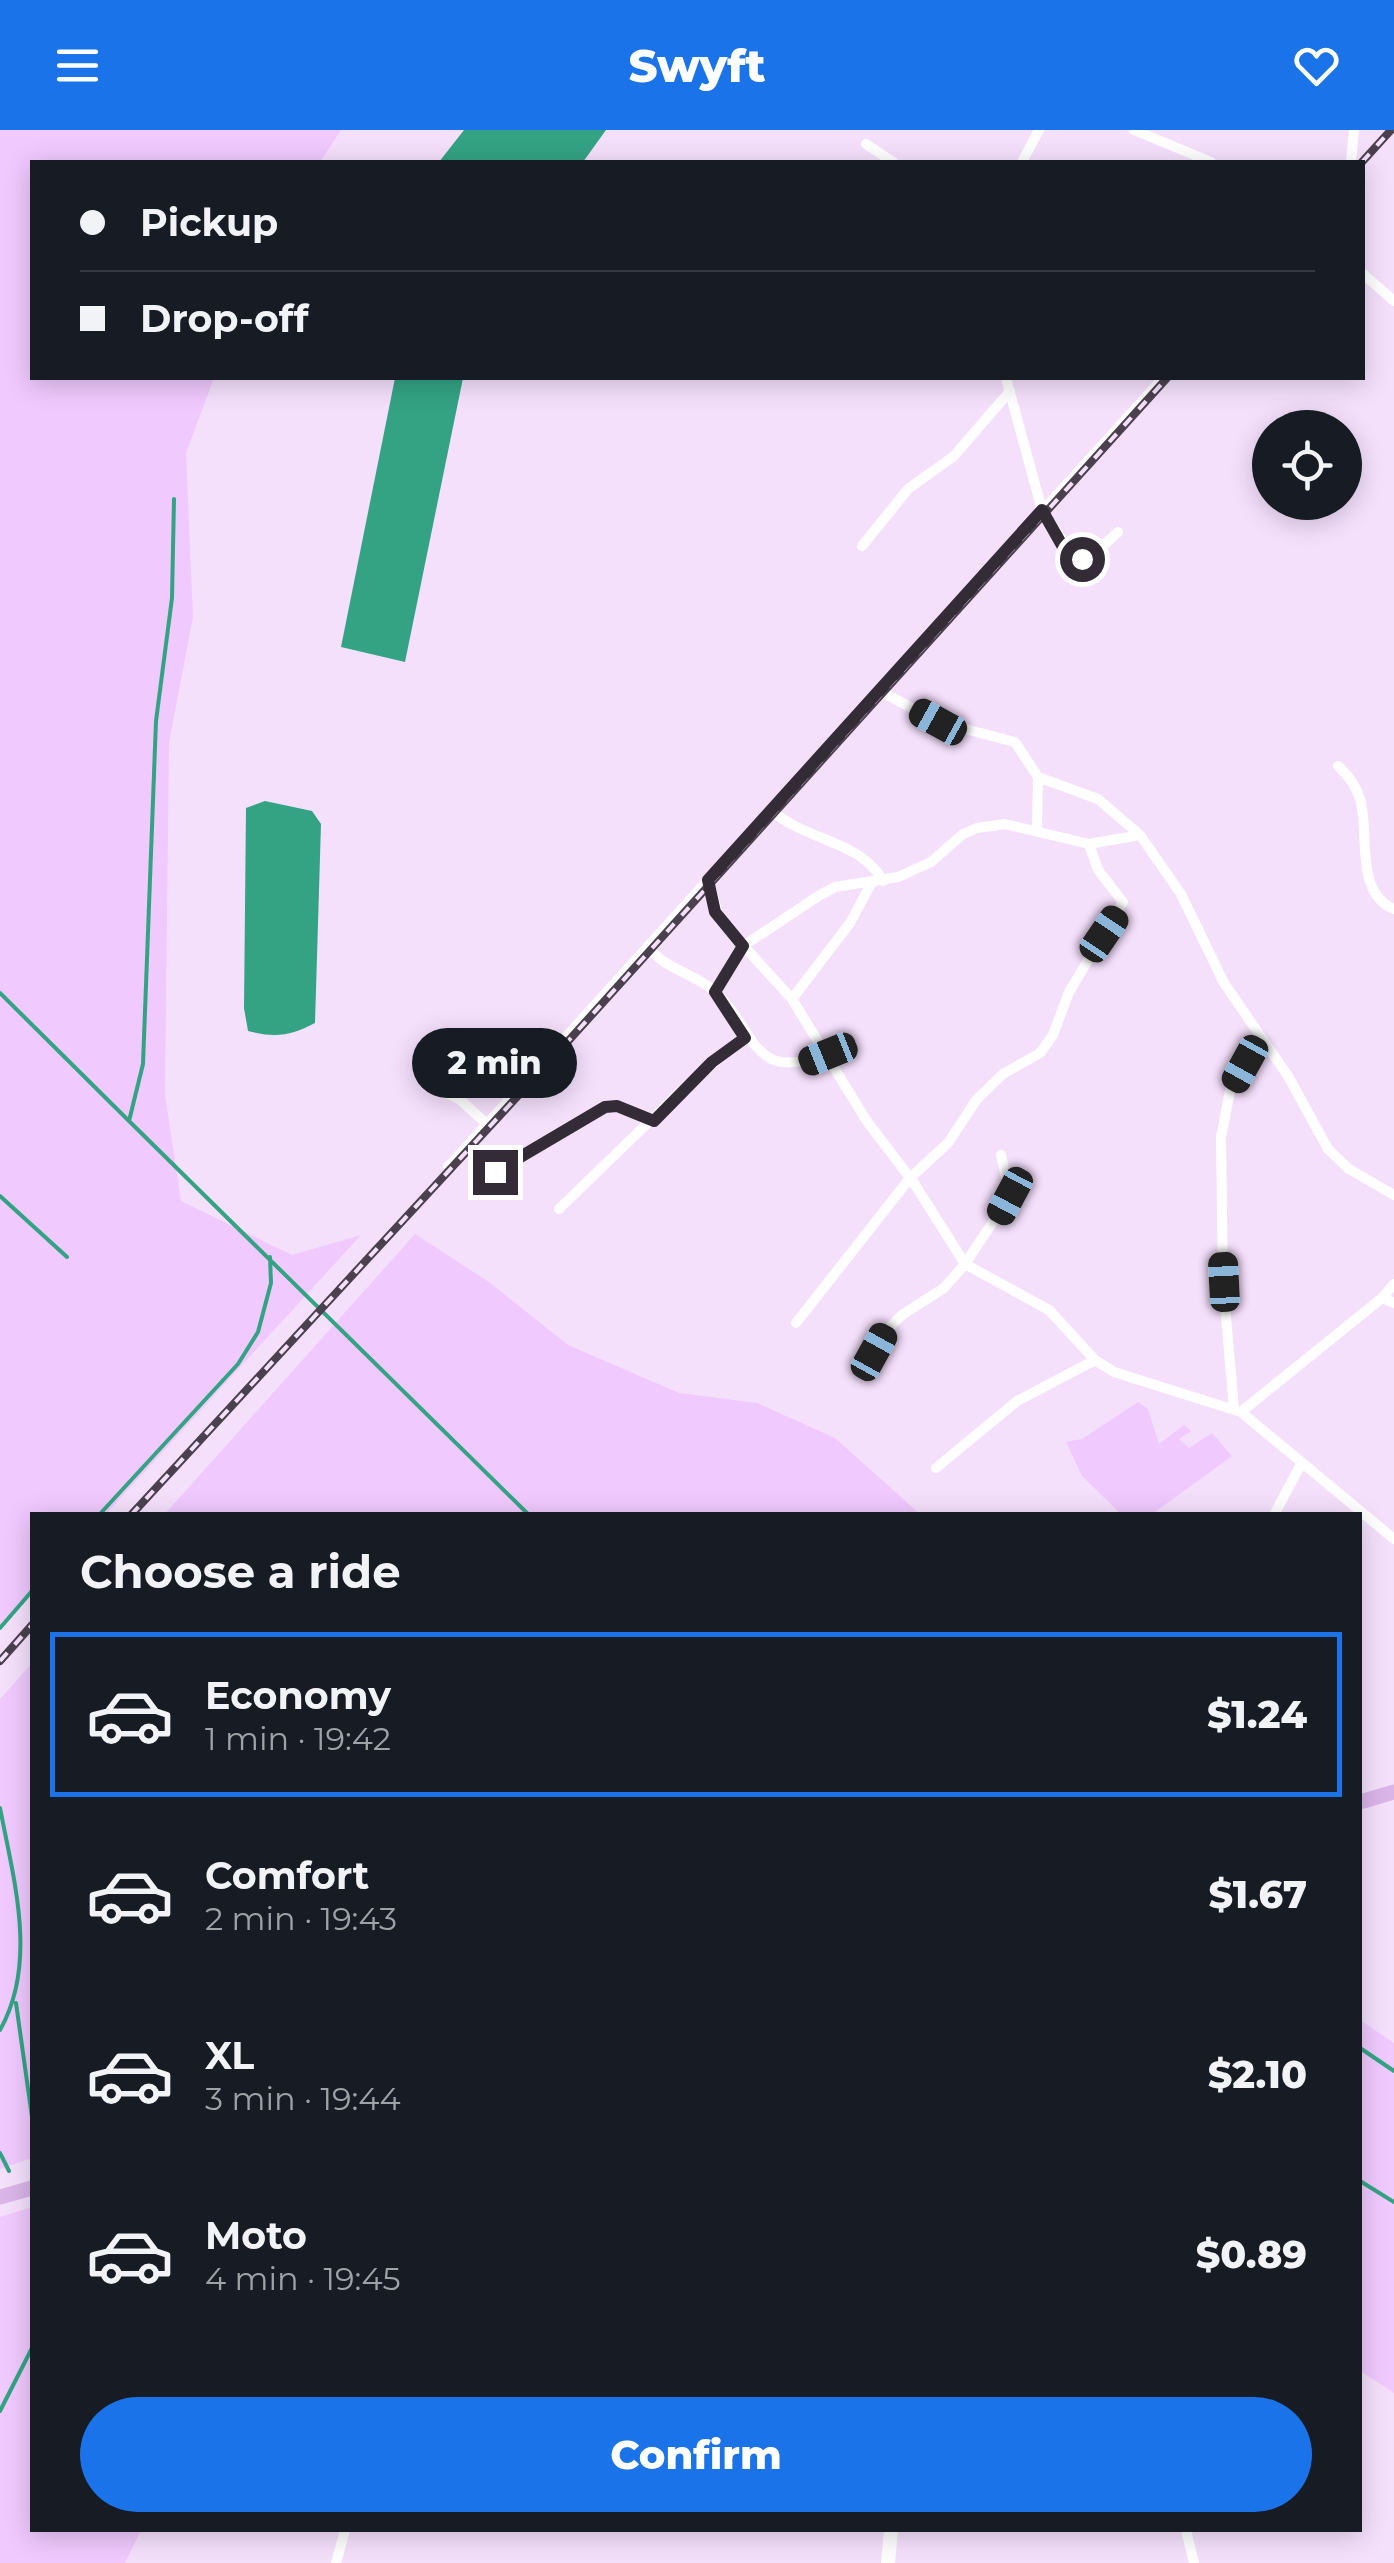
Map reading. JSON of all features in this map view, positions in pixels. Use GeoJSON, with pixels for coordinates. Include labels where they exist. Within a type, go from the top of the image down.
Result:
{"type":"FeatureCollection","features":[{"type":"Feature","properties":{"kind":"main road"},"geometry":{"type":"LineString","coordinates":[[1362,1801],[1394,1792]]}},
{"type":"Feature","properties":{"kind":"main road"},"geometry":{"type":"LineString","coordinates":[[0,2197],[30,2189]]}},
{"type":"Feature","properties":{"kind":"street"},"geometry":{"type":"LineString","coordinates":[[1023,160],[1039,130]]}},
{"type":"Feature","properties":{"kind":"street"},"geometry":{"type":"LineString","coordinates":[[1134,130],[1206,160]]}},
{"type":"Feature","properties":{"kind":"street"},"geometry":{"type":"LineString","coordinates":[[1352,160],[1354,130]]}},
{"type":"Feature","properties":{"kind":"street"},"geometry":{"type":"LineString","coordinates":[[866,144],[890,160]]}},
{"type":"Feature","properties":{"kind":"street"},"geometry":{"type":"LineString","coordinates":[[1365,276],[1394,300]]}},
{"type":"Feature","properties":{"kind":"street"},"geometry":{"type":"LineString","coordinates":[[1007,380],[1042,510],[1063,547],[1082,559],[1092,557],[1118,532]]}},
{"type":"Feature","properties":{"kind":"street"},"geometry":{"type":"LineString","coordinates":[[448,1167],[1161,380]]}},
{"type":"Feature","properties":{"kind":"street"},"geometry":{"type":"LineString","coordinates":[[862,546],[908,489],[954,456],[1010,391]]}},
{"type":"Feature","properties":{"kind":"street"},"geometry":{"type":"LineString","coordinates":[[880,691],[938,722],[1015,742],[1038,777],[1036,829]]}},
{"type":"Feature","properties":{"kind":"street"},"geometry":{"type":"LineString","coordinates":[[1338,766],[1360,800],[1363,848],[1378,896],[1394,909]]}},
{"type":"Feature","properties":{"kind":"street"},"geometry":{"type":"LineString","coordinates":[[1038,777],[1098,799],[1140,835],[1181,894],[1224,983],[1288,1076],[1328,1150],[1349,1169],[1394,1196]]}},
{"type":"Feature","properties":{"kind":"street"},"geometry":{"type":"LineString","coordinates":[[771,810],[808,836],[867,858],[878,882]]}},
{"type":"Feature","properties":{"kind":"street"},"geometry":{"type":"LineString","coordinates":[[715,992],[743,946],[835,887],[878,882],[931,862],[963,834],[977,828],[1005,824],[1089,844],[1140,835]]}},
{"type":"Feature","properties":{"kind":"street"},"geometry":{"type":"LineString","coordinates":[[796,1323],[910,1178],[948,1143],[977,1099],[1004,1074],[1040,1053],[1053,1035],[1069,992],[1123,902],[1098,870],[1089,844]]}},
{"type":"Feature","properties":{"kind":"street"},"geometry":{"type":"LineString","coordinates":[[708,880],[715,912],[792,999],[866,1120],[910,1178],[964,1264],[1049,1310],[1095,1360],[1132,1378],[1186,1391],[1238,1410],[1360,1512]]}},
{"type":"Feature","properties":{"kind":"street"},"geometry":{"type":"LineString","coordinates":[[792,999],[878,882]]}},
{"type":"Feature","properties":{"kind":"street"},"geometry":{"type":"LineString","coordinates":[[648,946],[665,963],[715,992],[745,1038],[786,1065],[801,1065],[828,1054]]}},
{"type":"Feature","properties":{"kind":"street"},"geometry":{"type":"LineString","coordinates":[[1238,1410],[1224,1282],[1220,1137],[1230,1091],[1260,1037]]}},
{"type":"Feature","properties":{"kind":"street"},"geometry":{"type":"LineString","coordinates":[[559,1209],[712,1062],[745,1038]]}},
{"type":"Feature","properties":{"kind":"street"},"geometry":{"type":"LineString","coordinates":[[436,1088],[459,1099],[487,1124]]}},
{"type":"Feature","properties":{"kind":"street"},"geometry":{"type":"LineString","coordinates":[[476,1184],[605,1107],[617,1106],[654,1121]]}},
{"type":"Feature","properties":{"kind":"street"},"geometry":{"type":"LineString","coordinates":[[863,1371],[885,1332],[902,1314],[944,1288],[1010,1196],[1001,1155]]}},
{"type":"Feature","properties":{"kind":"street"},"geometry":{"type":"LineString","coordinates":[[1238,1410],[1382,1298],[1394,1284]]}},
{"type":"Feature","properties":{"kind":"street"},"geometry":{"type":"LineString","coordinates":[[1382,1298],[1394,1303]]}},
{"type":"Feature","properties":{"kind":"street"},"geometry":{"type":"LineString","coordinates":[[936,1468],[1017,1401],[1095,1360]]}},
{"type":"Feature","properties":{"kind":"street"},"geometry":{"type":"LineString","coordinates":[[1276,1512],[1301,1464]]}},
{"type":"Feature","properties":{"kind":"street"},"geometry":{"type":"LineString","coordinates":[[1362,1514],[1394,1540]]}},
{"type":"Feature","properties":{"kind":"street"},"geometry":{"type":"LineString","coordinates":[[336,2563],[344,2532]]}},
{"type":"Feature","properties":{"kind":"street"},"geometry":{"type":"LineString","coordinates":[[888,2563],[892,2532]]}},
{"type":"Feature","properties":{"kind":"street"},"geometry":{"type":"LineString","coordinates":[[1186,2532],[1194,2563]]}},
{"type":"Feature","properties":{"kind":"shaded area"},"geometry":{"type":"Polygon","coordinates":[[[0,130],[341,130],[321,160],[30,160],[30,380],[213,380],[186,453],[193,617],[169,743],[165,1095],[181,1201],[292,1255],[361,1235],[108,1512],[30,1512],[30,1596],[0,1629],[0,130]]]}},
{"type":"Feature","properties":{"kind":"shaded area"},"geometry":{"type":"Polygon","coordinates":[[[464,130],[606,130],[584,160],[441,160],[464,130]]]}},
{"type":"Feature","properties":{"kind":"shaded area"},"geometry":{"type":"Polygon","coordinates":[[[395,380],[463,380],[405,662],[341,647],[395,380]]]}},
{"type":"Feature","properties":{"kind":"shaded area"},"geometry":{"type":"Polygon","coordinates":[[[265,801],[312,811],[321,824],[315,1023],[275,1035],[248,1031],[244,1008],[246,808],[265,801]]]}},
{"type":"Feature","properties":{"kind":"shaded area"},"geometry":{"type":"Polygon","coordinates":[[[415,1234],[489,1282],[568,1345],[679,1393],[757,1403],[835,1438],[918,1512],[167,1512],[415,1234]]]}},
{"type":"Feature","properties":{"kind":"shaded area"},"geometry":{"type":"Polygon","coordinates":[[[1138,1402],[1148,1409],[1159,1444],[1184,1425],[1191,1431],[1179,1439],[1189,1448],[1212,1433],[1232,1456],[1155,1512],[1119,1512],[1082,1476],[1066,1442],[1082,1439],[1138,1402]]]}},
{"type":"Feature","properties":{"kind":"shaded area"},"geometry":{"type":"Polygon","coordinates":[[[30,1665],[30,2159],[0,2169],[0,1699],[30,1665]]]}},
{"type":"Feature","properties":{"kind":"shaded area"},"geometry":{"type":"Polygon","coordinates":[[[1362,2021],[1394,2043],[1394,2393],[1362,2372],[1362,2021]]]}},
{"type":"Feature","properties":{"kind":"shaded area"},"geometry":{"type":"Polygon","coordinates":[[[30,2208],[30,2532],[140,2532],[125,2563],[0,2563],[0,2217],[30,2208]]]}},
{"type":"Feature","properties":{"kind":"waterway"},"geometry":{"type":"LineString","coordinates":[[174,499],[172,598],[156,721],[143,1064],[129,1121],[526,1512]]}},
{"type":"Feature","properties":{"kind":"waterway"},"geometry":{"type":"LineString","coordinates":[[0,993],[129,1121]]}},
{"type":"Feature","properties":{"kind":"waterway"},"geometry":{"type":"LineString","coordinates":[[0,1196],[67,1257]]}},
{"type":"Feature","properties":{"kind":"waterway"},"geometry":{"type":"LineString","coordinates":[[102,1512],[238,1364],[258,1332],[271,1283],[270,1257]]}},
{"type":"Feature","properties":{"kind":"waterway"},"geometry":{"type":"LineString","coordinates":[[0,1628],[30,1593]]}},
{"type":"Feature","properties":{"kind":"waterway"},"geometry":{"type":"LineString","coordinates":[[0,1808],[16,1893],[20,1950],[18,1977],[0,2030]]}},
{"type":"Feature","properties":{"kind":"waterway"},"geometry":{"type":"LineString","coordinates":[[16,2003],[30,2103]]}},
{"type":"Feature","properties":{"kind":"waterway"},"geometry":{"type":"LineString","coordinates":[[1362,2049],[1394,2071]]}},
{"type":"Feature","properties":{"kind":"waterway"},"geometry":{"type":"LineString","coordinates":[[0,2153],[9,2171]]}},
{"type":"Feature","properties":{"kind":"waterway"},"geometry":{"type":"LineString","coordinates":[[1362,2182],[1394,2202]]}},
{"type":"Feature","properties":{"kind":"waterway"},"geometry":{"type":"LineString","coordinates":[[0,2411],[30,2352]]}},
{"type":"Feature","properties":{"kind":"railway"},"geometry":{"type":"LineString","coordinates":[[1364,160],[1391,130]]}},
{"type":"Feature","properties":{"kind":"railway"},"geometry":{"type":"LineString","coordinates":[[134,1512],[552,1059],[1165,380]]}},
{"type":"Feature","properties":{"kind":"railway"},"geometry":{"type":"LineString","coordinates":[[0,1661],[30,1627]]}},
{"type":"Feature","properties":{"kind":"route"},"geometry":{"type":"LineString","coordinates":[[495,1172],[519,1154],[605,1107],[617,1106],[654,1121],[712,1062],[745,1038],[715,992],[743,946],[715,912],[708,880],[1042,510],[1063,547],[1082,559]]}}]}
